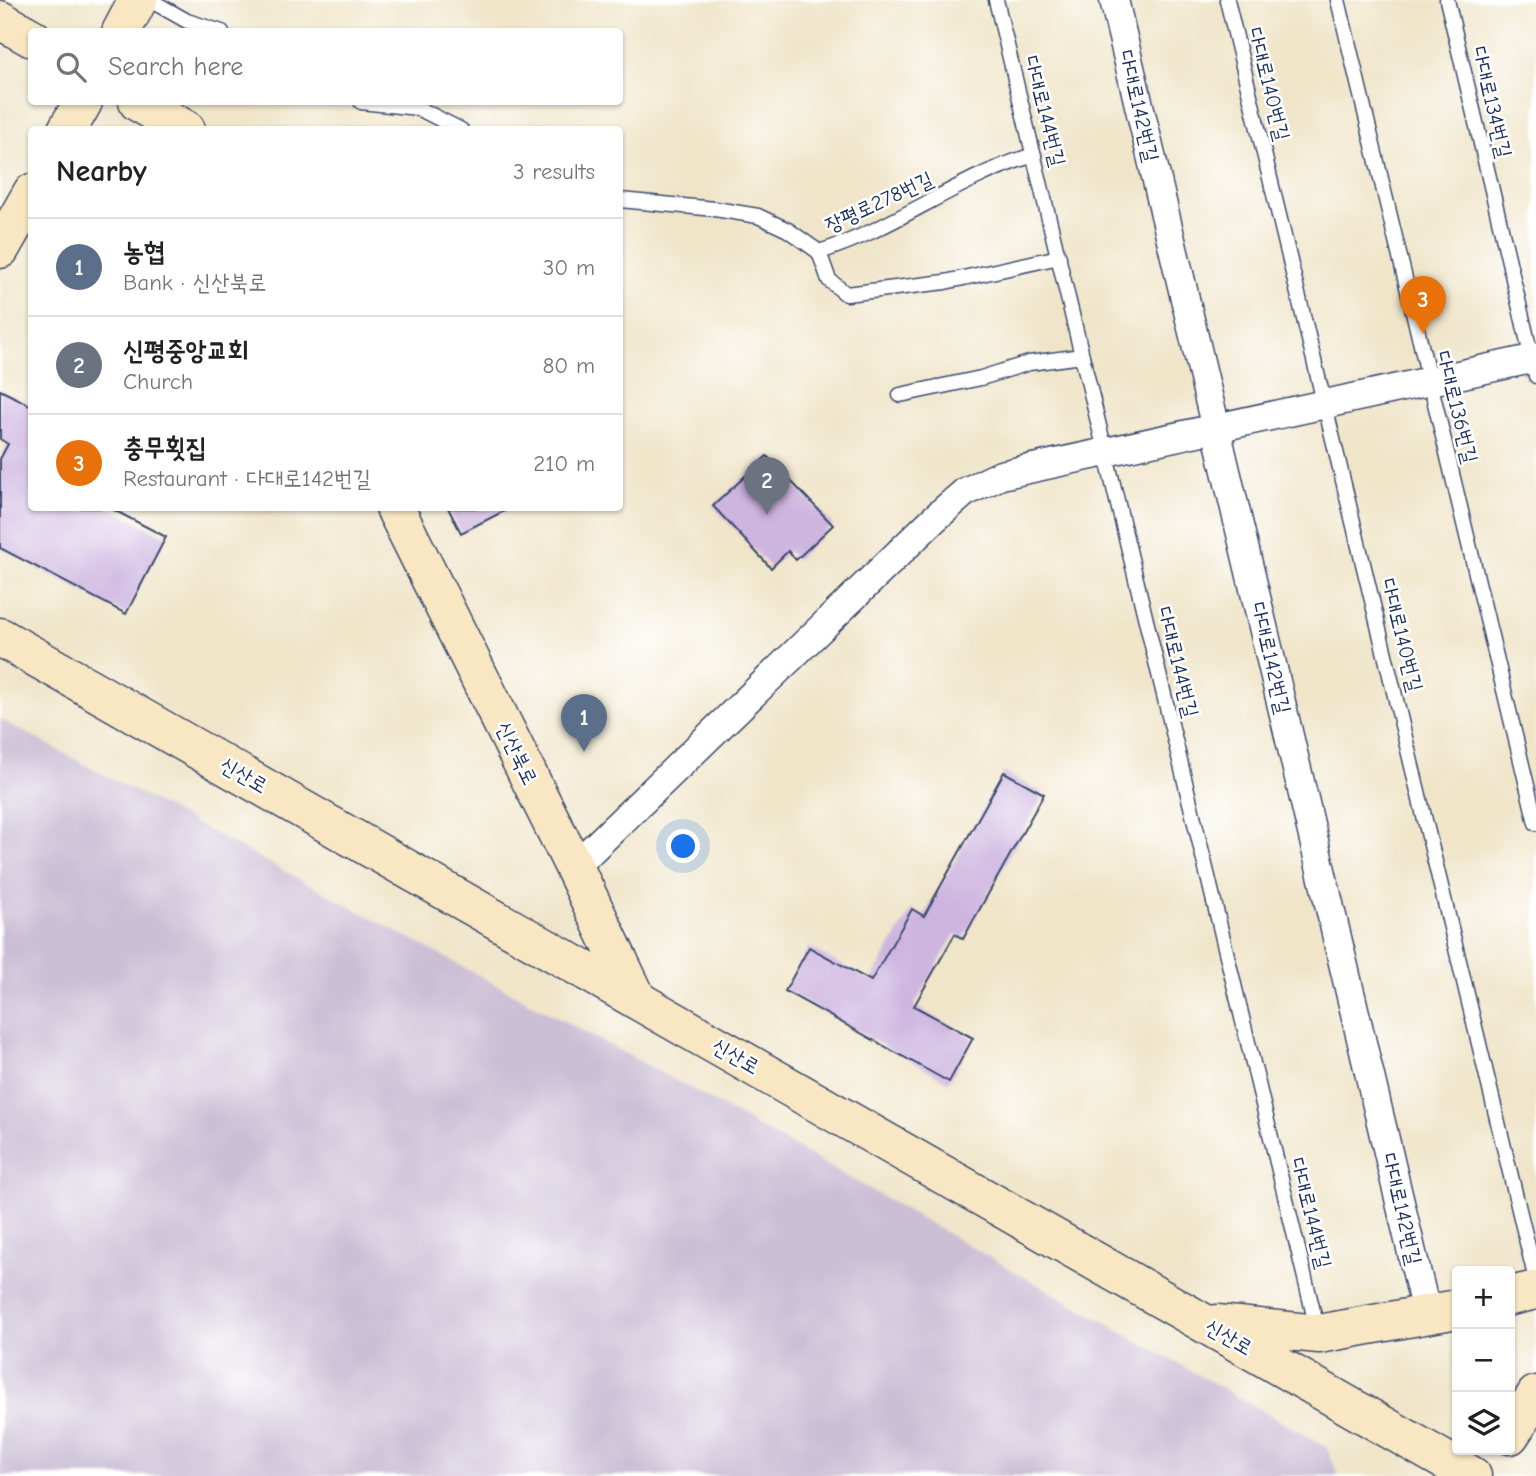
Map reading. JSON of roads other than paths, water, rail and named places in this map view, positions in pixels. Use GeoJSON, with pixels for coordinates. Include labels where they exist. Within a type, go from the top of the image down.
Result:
{"type":"FeatureCollection","features":[{"type":"Feature","properties":{"kind":"street"},"geometry":{"type":"LineString","coordinates":[[123,28],[138,0]]}},
{"type":"Feature","properties":{"kind":"street","name":"다대로142번길"},"geometry":{"type":"LineString","coordinates":[[1114,0],[1216,428],[1442,1312]]}},
{"type":"Feature","properties":{"kind":"street"},"geometry":{"type":"LineString","coordinates":[[0,20],[28,36]]}},
{"type":"Feature","properties":{"kind":"street"},"geometry":{"type":"LineString","coordinates":[[69,126],[81,105]]}},
{"type":"Feature","properties":{"kind":"street"},"geometry":{"type":"LineString","coordinates":[[143,105],[179,126]]}},
{"type":"Feature","properties":{"kind":"street"},"geometry":{"type":"LineString","coordinates":[[0,249],[28,200]]}},
{"type":"Feature","properties":{"kind":"street"},"geometry":{"type":"LineString","coordinates":[[574,867],[965,492],[1001,475],[1430,381],[1535,364]]}},
{"type":"Feature","properties":{"kind":"street","name":"신산북로"},"geometry":{"type":"LineString","coordinates":[[397,511],[637,999]]}},
{"type":"Feature","properties":{"kind":"street","name":"신산로"},"geometry":{"type":"LineString","coordinates":[[0,637],[1472,1476]]}},
{"type":"Feature","properties":{"kind":"street"},"geometry":{"type":"LineString","coordinates":[[1515,1295],[1536,1290]]}},
{"type":"Feature","properties":{"kind":"street"},"geometry":{"type":"LineString","coordinates":[[1205,1323],[1319,1334],[1442,1312]]}},
{"type":"Feature","properties":{"kind":"street"},"geometry":{"type":"LineString","coordinates":[[1515,1427],[1536,1395]]}},
{"type":"Feature","properties":{"kind":"street"},"geometry":{"type":"LineString","coordinates":[[1483,1476],[1497,1455]]}},
{"type":"Feature","properties":{"kind":"lane"},"geometry":{"type":"LineString","coordinates":[[150,0],[187,21],[209,28]]}},
{"type":"Feature","properties":{"kind":"lane","name":"다대로144번길"},"geometry":{"type":"LineString","coordinates":[[996,0],[1319,1334]]}},
{"type":"Feature","properties":{"kind":"lane","name":"다대로140번길"},"geometry":{"type":"LineString","coordinates":[[1227,0],[1536,1280]]}},
{"type":"Feature","properties":{"kind":"lane","name":"다대로136번길"},"geometry":{"type":"LineString","coordinates":[[1338,0],[1536,823]]}},
{"type":"Feature","properties":{"kind":"lane","name":"다대로134번길"},"geometry":{"type":"LineString","coordinates":[[1447,0],[1535,364]]}},
{"type":"Feature","properties":{"kind":"lane"},"geometry":{"type":"LineString","coordinates":[[390,105],[418,108],[453,126]]}},
{"type":"Feature","properties":{"kind":"lane","name":"장평로278번길"},"geometry":{"type":"LineString","coordinates":[[623,200],[758,216],[788,230],[819,252],[844,245],[1000,165],[1034,155]]}},
{"type":"Feature","properties":{"kind":"lane"},"geometry":{"type":"LineString","coordinates":[[819,252],[829,280],[846,294],[945,282],[1059,257]]}},
{"type":"Feature","properties":{"kind":"lane"},"geometry":{"type":"LineString","coordinates":[[900,395],[981,378],[1029,363],[1082,356]]}},
{"type":"Feature","properties":{"kind":"place","name":"충무횟집"},"geometry":{"type":"Point","coordinates":[1423,334]}},
{"type":"Feature","properties":{"kind":"place","name":"신평중앙교회"},"geometry":{"type":"Point","coordinates":[767,515]}},
{"type":"Feature","properties":{"kind":"place","name":"농협"},"geometry":{"type":"Point","coordinates":[584,752]}}]}
